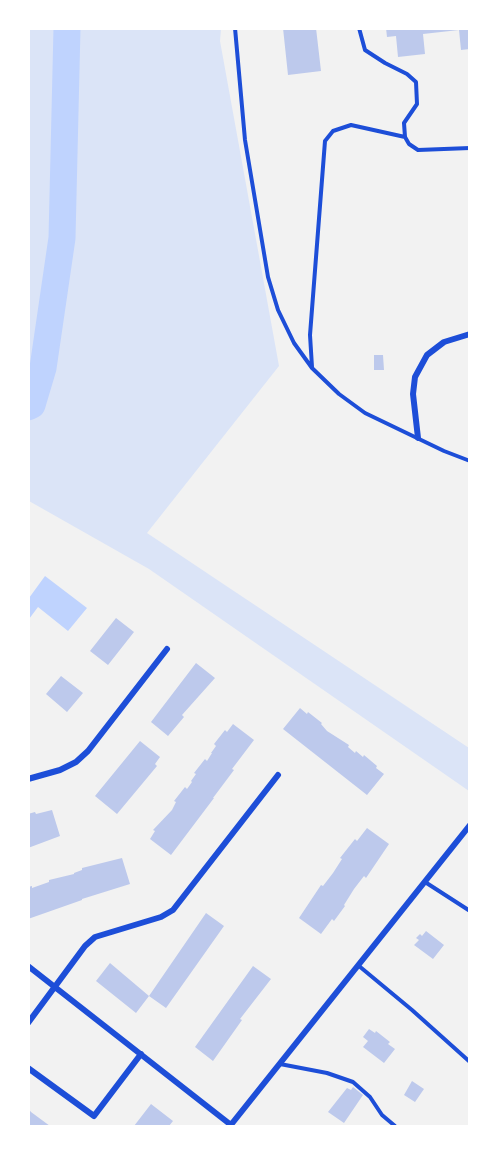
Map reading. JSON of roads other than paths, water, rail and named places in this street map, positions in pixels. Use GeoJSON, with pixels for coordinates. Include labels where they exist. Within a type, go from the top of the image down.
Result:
{"type":"FeatureCollection","features":[{"type":"Feature","properties":{"kind":"street"},"geometry":{"type":"LineString","coordinates":[[418,438],[413,394],[415,377],[427,355],[444,342],[470,334]]}},
{"type":"Feature","properties":{"kind":"street"},"geometry":{"type":"LineString","coordinates":[[28,779],[60,770],[76,762],[88,751],[167,649]]}},
{"type":"Feature","properties":{"kind":"street"},"geometry":{"type":"LineString","coordinates":[[28,1023],[85,946],[95,937],[161,917],[173,910],[278,775]]}},
{"type":"Feature","properties":{"kind":"street"},"geometry":{"type":"LineString","coordinates":[[28,966],[231,1126],[470,825]]}},
{"type":"Feature","properties":{"kind":"street"},"geometry":{"type":"LineString","coordinates":[[28,1068],[94,1116],[141,1054]]}},
{"type":"Feature","properties":{"kind":"lane"},"geometry":{"type":"LineString","coordinates":[[235,28],[245,140],[268,277],[278,310],[294,343],[312,368],[339,394],[365,413],[444,451],[470,460]]}},
{"type":"Feature","properties":{"kind":"lane"},"geometry":{"type":"LineString","coordinates":[[359,28],[365,50],[407,74],[416,82],[417,104],[404,123],[405,137],[409,144],[418,150],[470,148]]}},
{"type":"Feature","properties":{"kind":"lane"},"geometry":{"type":"LineString","coordinates":[[312,368],[311,324],[325,141],[333,131],[351,125],[405,137]]}},
{"type":"Feature","properties":{"kind":"lane"},"geometry":{"type":"LineString","coordinates":[[424,881],[470,911]]}},
{"type":"Feature","properties":{"kind":"lane"},"geometry":{"type":"LineString","coordinates":[[358,965],[470,1062]]}},
{"type":"Feature","properties":{"kind":"lane"},"geometry":{"type":"LineString","coordinates":[[280,1064],[327,1073],[353,1082],[370,1097],[382,1115],[395,1126]]}},
{"type":"Feature","properties":{"kind":"water"},"geometry":{"type":"Polygon","coordinates":[[[45,576],[87,608],[68,631],[38,607],[29,619],[29,598],[45,576]]]}},
{"type":"Feature","properties":{"kind":"waterway"},"geometry":{"type":"LineString","coordinates":[[28,407],[32,405],[43,368],[62,238],[67,28]]}}]}
